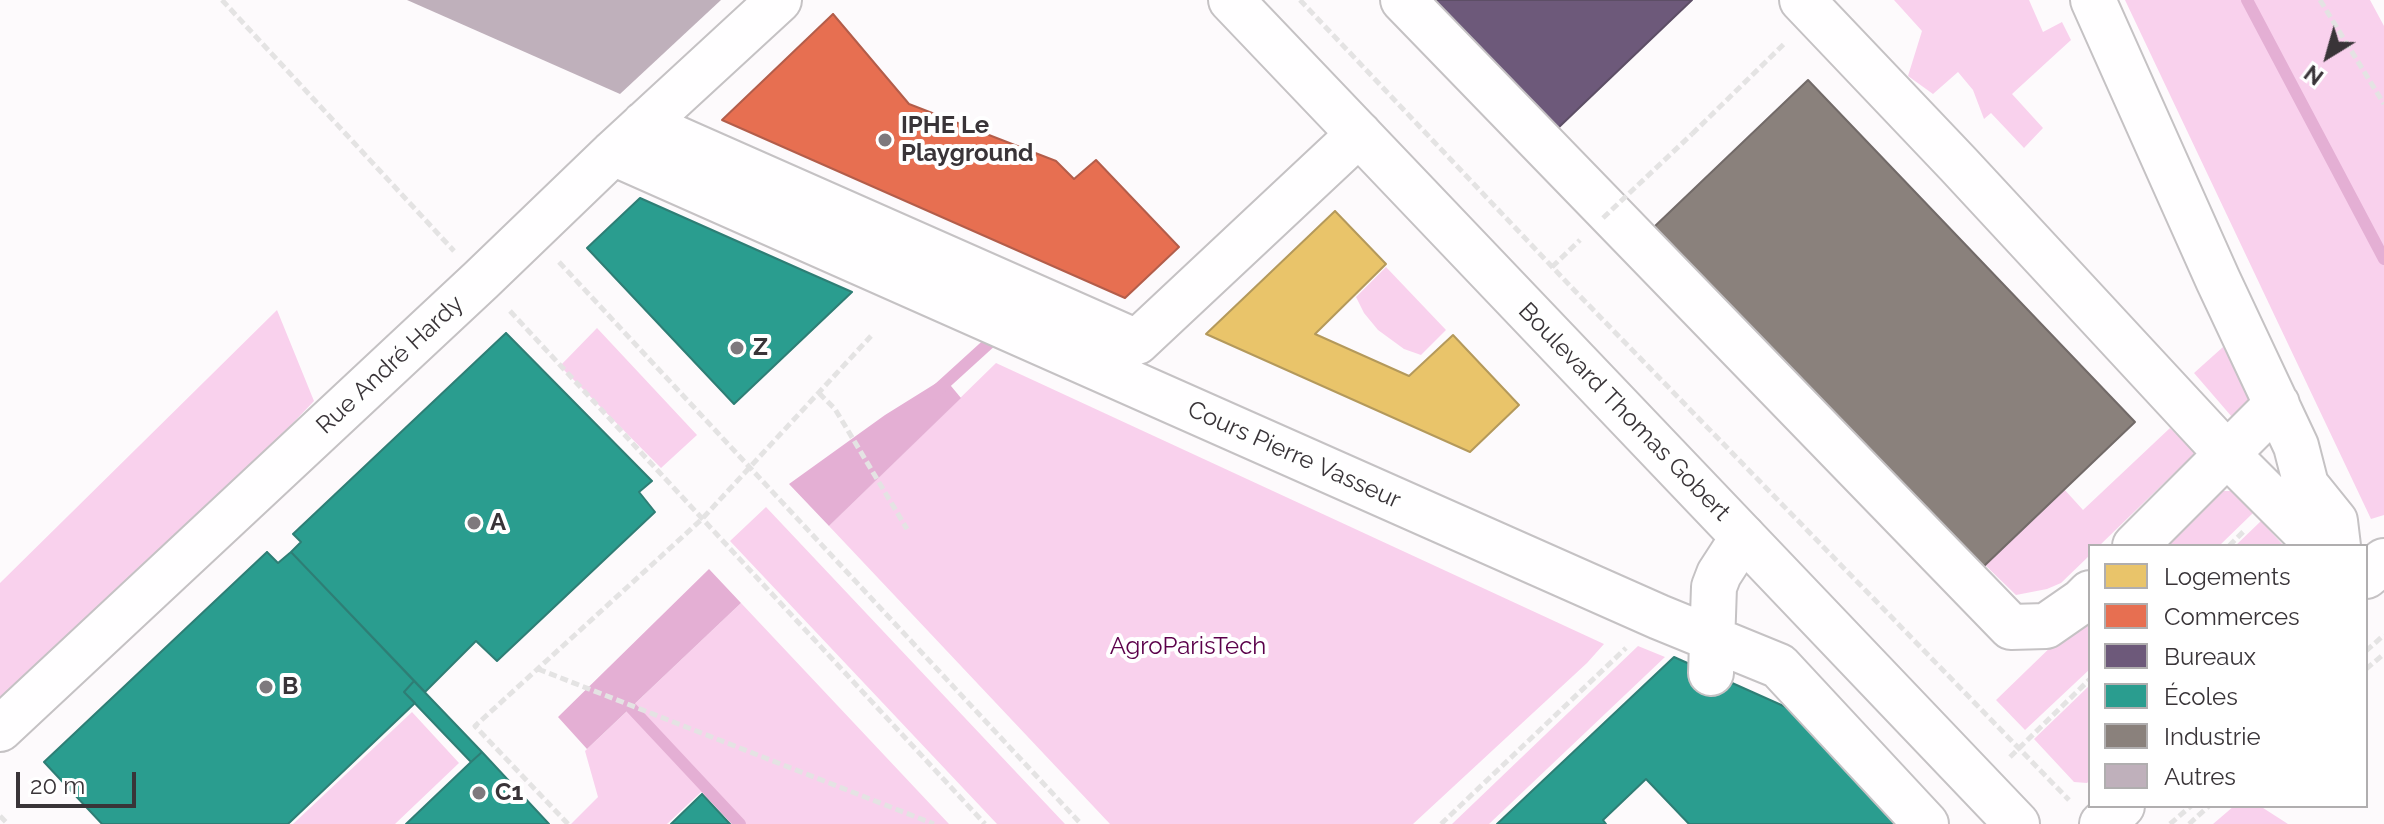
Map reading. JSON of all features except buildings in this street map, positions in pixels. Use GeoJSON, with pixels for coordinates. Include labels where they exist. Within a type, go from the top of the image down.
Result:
{"type":"FeatureCollection","features":[{"type":"Feature","properties":{"kind":"street","name":"Rue André Hardy"},"geometry":{"type":"LineString","coordinates":[[0,729],[481,280],[628,138],[779,0]]}},
{"type":"Feature","properties":{"kind":"street","name":"Boulevard Thomas Gobert"},"geometry":{"type":"LineString","coordinates":[[1231,0],[2017,824]]}},
{"type":"Feature","properties":{"kind":"street"},"geometry":{"type":"LineString","coordinates":[[1403,0],[2011,627],[2046,626],[2088,595]]}},
{"type":"Feature","properties":{"kind":"street"},"geometry":{"type":"LineString","coordinates":[[2093,0],[2296,446],[2306,485],[2335,521],[2338,544]]}},
{"type":"Feature","properties":{"kind":"street"},"geometry":{"type":"LineString","coordinates":[[1809,7],[2226,453],[2317,544]]}},
{"type":"Feature","properties":{"kind":"street"},"geometry":{"type":"LineString","coordinates":[[628,138],[1137,342],[1359,134]]}},
{"type":"Feature","properties":{"kind":"street","name":"Cours Pierre Vasseur"},"geometry":{"type":"LineString","coordinates":[[628,138],[1659,617],[1712,656],[1779,666],[1926,824]]}},
{"type":"Feature","properties":{"kind":"street"},"geometry":{"type":"LineString","coordinates":[[2137,544],[2277,404]]}},
{"type":"Feature","properties":{"kind":"street"},"geometry":{"type":"LineString","coordinates":[[1712,656],[1714,587],[1743,537]]}},
{"type":"Feature","properties":{"kind":"street"},"geometry":{"type":"LineString","coordinates":[[2368,573],[2384,561]]}},
{"type":"Feature","properties":{"kind":"street"},"geometry":{"type":"LineString","coordinates":[[2087,813],[2112,808]]}},
{"type":"Feature","properties":{"kind":"path"},"geometry":{"type":"LineString","coordinates":[[222,0],[985,824]]}},
{"type":"Feature","properties":{"kind":"path"},"geometry":{"type":"LineString","coordinates":[[1300,0],[1552,267],[2087,813]]}},
{"type":"Feature","properties":{"kind":"path"},"geometry":{"type":"LineString","coordinates":[[2320,0],[2384,104]]}},
{"type":"Feature","properties":{"kind":"path"},"geometry":{"type":"LineString","coordinates":[[1603,218],[1692,134],[1809,7]]}},
{"type":"Feature","properties":{"kind":"path"},"geometry":{"type":"LineString","coordinates":[[531,231],[1081,824]]}},
{"type":"Feature","properties":{"kind":"path"},"geometry":{"type":"LineString","coordinates":[[1552,267],[1565,254]]}},
{"type":"Feature","properties":{"kind":"path"},"geometry":{"type":"LineString","coordinates":[[568,824],[475,726],[702,519],[871,336]]}},
{"type":"Feature","properties":{"kind":"path"},"geometry":{"type":"LineString","coordinates":[[819,393],[835,409],[907,529]]}},
{"type":"Feature","properties":{"kind":"path"},"geometry":{"type":"LineString","coordinates":[[1441,824],[1659,617]]}},
{"type":"Feature","properties":{"kind":"path"},"geometry":{"type":"LineString","coordinates":[[2368,649],[2384,635]]}},
{"type":"Feature","properties":{"kind":"path"},"geometry":{"type":"LineString","coordinates":[[2368,667],[2384,654]]}},
{"type":"Feature","properties":{"kind":"path"},"geometry":{"type":"LineString","coordinates":[[538,669],[934,824]]}},
{"type":"Feature","properties":{"kind":"path"},"geometry":{"type":"LineString","coordinates":[[2029,738],[2088,681]]}},
{"type":"Feature","properties":{"kind":"path"},"geometry":{"type":"LineString","coordinates":[[2170,824],[2189,808]]}},
{"type":"Feature","properties":{"kind":"path"},"geometry":{"type":"LineString","coordinates":[[2189,824],[2207,808]]}},
{"type":"Feature","properties":{"kind":"path"},"geometry":{"type":"LineString","coordinates":[[0,816],[8,824]]}},
{"type":"Feature","properties":{"kind":"green space"},"geometry":{"type":"Polygon","coordinates":[[[1894,0],[2029,0],[2043,32],[2062,22],[2071,40],[2012,94],[2043,128],[2024,148],[1991,113],[1984,119],[1973,90],[1958,72],[1933,94],[1908,76],[1922,31],[1894,0]]]}},
{"type":"Feature","properties":{"kind":"green space"},"geometry":{"type":"Polygon","coordinates":[[[2125,0],[2370,0],[2384,26],[2384,515],[2371,519],[2125,0]]]}},
{"type":"Feature","properties":{"kind":"green space"},"geometry":{"type":"Polygon","coordinates":[[[1386,267],[1446,330],[1421,355],[1404,349],[1378,330],[1356,297],[1386,267]]]}},
{"type":"Feature","properties":{"kind":"green space"},"geometry":{"type":"Polygon","coordinates":[[[277,310],[314,401],[5,724],[0,719],[0,583],[277,310]]]}},
{"type":"Feature","properties":{"kind":"green space"},"geometry":{"type":"Polygon","coordinates":[[[597,328],[697,435],[661,468],[560,366],[597,328]]]}},
{"type":"Feature","properties":{"kind":"green space"},"geometry":{"type":"Polygon","coordinates":[[[2223,347],[2251,399],[2232,417],[2194,373],[2223,347]]]}},
{"type":"Feature","properties":{"kind":"green space","name":"AgroParisTech"},"geometry":{"type":"Polygon","coordinates":[[[996,363],[1604,644],[1413,824],[1110,824],[829,526],[996,363]]]}},
{"type":"Feature","properties":{"kind":"green space"},"geometry":{"type":"Polygon","coordinates":[[[2170,428],[2195,453],[2101,544],[2088,544],[2088,557],[2061,583],[2016,595],[1985,565],[2064,489],[2083,510],[2170,428]]]}},
{"type":"Feature","properties":{"kind":"green space"},"geometry":{"type":"Polygon","coordinates":[[[2216,491],[2231,491],[2253,513],[2221,544],[2158,544],[2216,491]]]}},
{"type":"Feature","properties":{"kind":"green space"},"geometry":{"type":"Polygon","coordinates":[[[766,507],[1065,824],[997,824],[730,541],[766,507]]]}},
{"type":"Feature","properties":{"kind":"green space"},"geometry":{"type":"Polygon","coordinates":[[[2261,521],[2282,544],[2237,544],[2261,521]]]}},
{"type":"Feature","properties":{"kind":"green space"},"geometry":{"type":"Polygon","coordinates":[[[741,603],[949,824],[732,824],[701,792],[667,824],[571,824],[598,797],[585,751],[741,603]]]}},
{"type":"Feature","properties":{"kind":"green space"},"geometry":{"type":"Polygon","coordinates":[[[2088,611],[2088,671],[2025,730],[1996,700],[2088,611]]]}},
{"type":"Feature","properties":{"kind":"green space"},"geometry":{"type":"Polygon","coordinates":[[[1638,646],[1665,657],[1489,824],[1452,824],[1638,646]]]}},
{"type":"Feature","properties":{"kind":"green space"},"geometry":{"type":"Polygon","coordinates":[[[2088,687],[2087,783],[2074,782],[2034,739],[2088,687]]]}},
{"type":"Feature","properties":{"kind":"green space"},"geometry":{"type":"Polygon","coordinates":[[[412,712],[459,763],[395,824],[293,824],[412,712]]]}},
{"type":"Feature","properties":{"kind":"green space"},"geometry":{"type":"Polygon","coordinates":[[[2232,808],[2263,808],[2288,824],[2213,824],[2232,808]]]}},
{"type":"Feature","properties":{"kind":"shaded area"},"geometry":{"type":"Polygon","coordinates":[[[938,382],[951,386],[961,398],[829,526],[789,484],[885,415],[938,382]]]}},
{"type":"Feature","properties":{"kind":"shaded area"},"geometry":{"type":"Polygon","coordinates":[[[709,569],[741,603],[587,749],[558,717],[709,569]]]}},
{"type":"Feature","properties":{"kind":"waterway"},"geometry":{"type":"LineString","coordinates":[[2247,0],[2384,259]]}},
{"type":"Feature","properties":{"kind":"waterway"},"geometry":{"type":"LineString","coordinates":[[933,394],[999,334]]}},
{"type":"Feature","properties":{"kind":"waterway"},"geometry":{"type":"LineString","coordinates":[[622,698],[740,824]]}},
{"type":"Feature","properties":{"kind":"place","name":"IPHE Le Playground"},"geometry":{"type":"Point","coordinates":[885,140]}},
{"type":"Feature","properties":{"kind":"place","name":"Z"},"geometry":{"type":"Point","coordinates":[737,348]}},
{"type":"Feature","properties":{"kind":"place","name":"A"},"geometry":{"type":"Point","coordinates":[474,523]}},
{"type":"Feature","properties":{"kind":"place","name":"B"},"geometry":{"type":"Point","coordinates":[266,687]}},
{"type":"Feature","properties":{"kind":"place","name":"C1"},"geometry":{"type":"Point","coordinates":[479,793]}}]}
